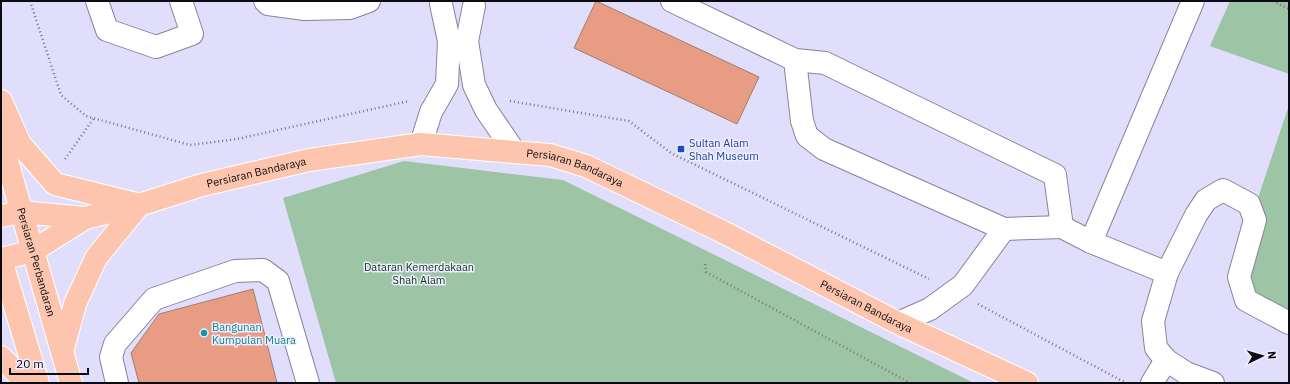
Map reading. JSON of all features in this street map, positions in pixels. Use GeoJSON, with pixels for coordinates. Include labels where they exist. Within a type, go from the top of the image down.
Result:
{"type":"FeatureCollection","features":[{"type":"Feature","properties":{"kind":"main road"},"geometry":{"type":"LineString","coordinates":[[1,101],[20,144],[55,184],[139,205],[106,243],[96,258],[75,304],[62,352]]}},
{"type":"Feature","properties":{"kind":"main road","name":"Persiaran Perbandaran"},"geometry":{"type":"LineString","coordinates":[[1,140],[11,214],[33,251],[71,383]]}},
{"type":"Feature","properties":{"kind":"main road","name":"Persiaran Bandaraya"},"geometry":{"type":"LineString","coordinates":[[11,214],[85,218],[139,205],[202,185],[309,160],[421,144],[550,155],[586,166],[724,232],[898,323],[1027,383]]}},
{"type":"Feature","properties":{"kind":"main road","name":"Persiaran Bandaraya"},"geometry":{"type":"LineString","coordinates":[[1,259],[33,251],[85,218]]}},
{"type":"Feature","properties":{"kind":"main road"},"geometry":{"type":"LineString","coordinates":[[1,259],[38,383]]}},
{"type":"Feature","properties":{"kind":"main road"},"geometry":{"type":"LineString","coordinates":[[1,356],[26,383]]}},
{"type":"Feature","properties":{"kind":"lane"},"geometry":{"type":"LineString","coordinates":[[97,1],[107,30],[156,46],[192,34],[181,1]]}},
{"type":"Feature","properties":{"kind":"lane"},"geometry":{"type":"LineString","coordinates":[[265,1],[268,4],[305,9],[350,8],[369,1]]}},
{"type":"Feature","properties":{"kind":"lane"},"geometry":{"type":"LineString","coordinates":[[672,1],[795,60],[825,63],[1055,175],[1062,227]]}},
{"type":"Feature","properties":{"kind":"lane"},"geometry":{"type":"LineString","coordinates":[[1091,242],[1194,1]]}},
{"type":"Feature","properties":{"kind":"lane"},"geometry":{"type":"LineString","coordinates":[[421,144],[431,112],[447,84],[448,42],[439,3],[457,8],[481,4]]}},
{"type":"Feature","properties":{"kind":"lane"},"geometry":{"type":"LineString","coordinates":[[481,4],[467,41],[474,85],[486,110],[514,151]]}},
{"type":"Feature","properties":{"kind":"lane"},"geometry":{"type":"LineString","coordinates":[[795,60],[798,97],[802,120],[807,136],[824,149],[1004,229],[1062,227],[1091,242],[1167,273]]}},
{"type":"Feature","properties":{"kind":"lane"},"geometry":{"type":"LineString","coordinates":[[1213,383],[1186,373],[1166,360],[1156,348],[1153,321],[1167,273],[1199,210],[1206,200],[1222,190],[1249,204],[1255,220],[1239,276],[1246,300],[1289,323]]}},
{"type":"Feature","properties":{"kind":"lane"},"geometry":{"type":"LineString","coordinates":[[898,323],[930,309],[964,285],[1004,229]]}},
{"type":"Feature","properties":{"kind":"lane"},"geometry":{"type":"LineString","coordinates":[[117,383],[111,357],[115,344],[154,299],[235,271],[263,270],[278,281],[308,383]]}},
{"type":"Feature","properties":{"kind":"lane"},"geometry":{"type":"LineString","coordinates":[[1152,383],[1166,360]]}},
{"type":"Feature","properties":{"kind":"path"},"geometry":{"type":"LineString","coordinates":[[1273,1],[1289,9]]}},
{"type":"Feature","properties":{"kind":"path"},"geometry":{"type":"LineString","coordinates":[[705,264],[706,272],[910,383]]}},
{"type":"Feature","properties":{"kind":"green space"},"geometry":{"type":"Polygon","coordinates":[[[1230,1],[1289,1],[1289,74],[1210,46],[1230,1]]]}},
{"type":"Feature","properties":{"kind":"green space"},"geometry":{"type":"Polygon","coordinates":[[[1289,105],[1289,317],[1251,296],[1245,276],[1263,220],[1258,198],[1289,105]]]}},
{"type":"Feature","properties":{"kind":"green space","name":"Dataran Kemerdakaan Shah Alam"},"geometry":{"type":"Polygon","coordinates":[[[404,161],[563,180],[974,383],[336,383],[283,198],[404,161]]]}},
{"type":"Feature","properties":{"kind":"building"},"geometry":{"type":"Polygon","coordinates":[[[596,1],[759,77],[737,124],[574,48],[596,1]]]}},
{"type":"Feature","properties":{"kind":"building","name":"Bangunan Kumpulan Muara"},"geometry":{"type":"Polygon","coordinates":[[[253,289],[277,383],[139,383],[131,353],[159,314],[253,289]]]}},
{"type":"Feature","properties":{"kind":"place","name":"Sultan Alam Shah Museum"},"geometry":{"type":"Point","coordinates":[681,149]}},
{"type":"Feature","properties":{"kind":"place","name":"Bangunan Kumpulan Muara"},"geometry":{"type":"Point","coordinates":[204,333]}}]}
